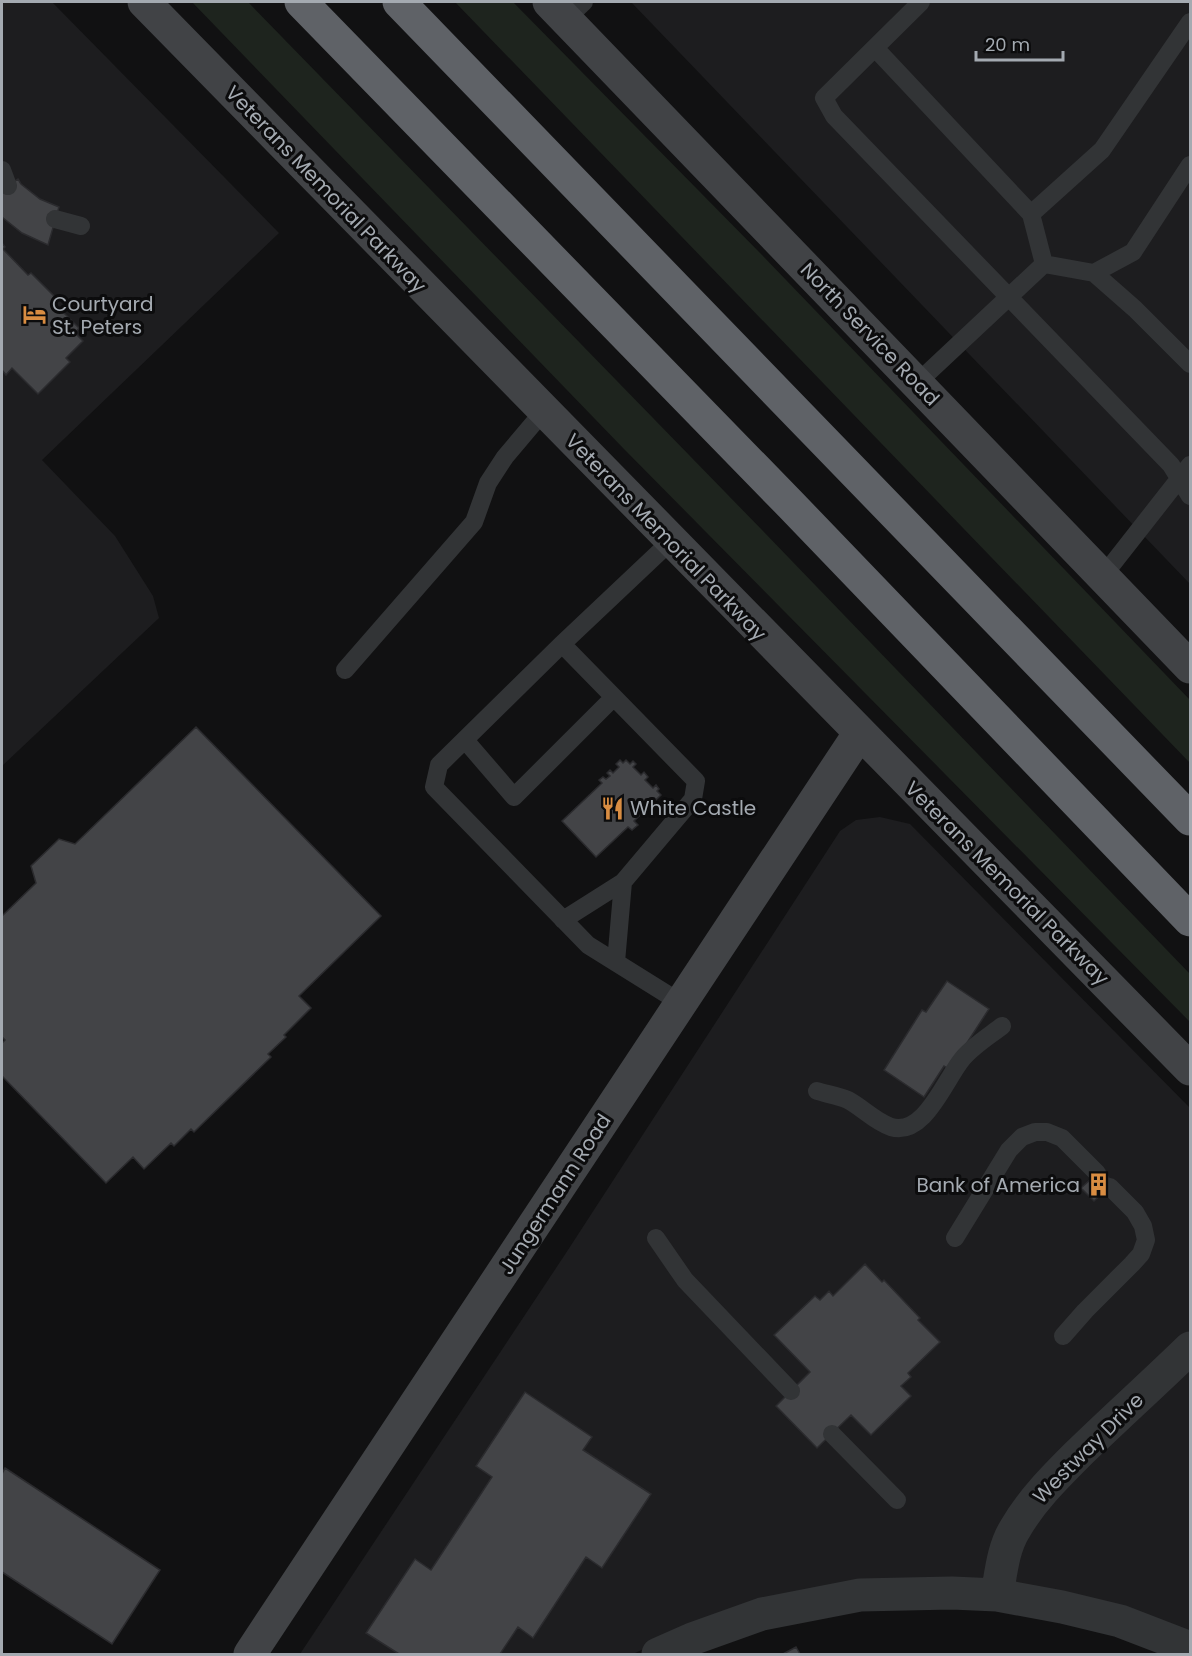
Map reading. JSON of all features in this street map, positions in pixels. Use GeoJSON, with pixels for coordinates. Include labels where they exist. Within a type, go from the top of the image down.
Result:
{"type":"FeatureCollection","features":[{"type":"Feature","properties":{"kind":"highway"},"geometry":{"type":"LineString","coordinates":[[301,2],[1191,920]]}},
{"type":"Feature","properties":{"kind":"highway"},"geometry":{"type":"LineString","coordinates":[[399,2],[1191,819]]}},
{"type":"Feature","properties":{"kind":"street","name":"Veterans Memorial Parkway"},"geometry":{"type":"LineString","coordinates":[[144,2],[670,542],[1191,1069]]}},
{"type":"Feature","properties":{"kind":"street","name":"North Service Road"},"geometry":{"type":"LineString","coordinates":[[566,7],[917,383],[1191,667]]}},
{"type":"Feature","properties":{"kind":"street","name":"Jungermann Road"},"geometry":{"type":"LineString","coordinates":[[250,1654],[859,734]]}},
{"type":"Feature","properties":{"kind":"street","name":"Westway Drive"},"geometry":{"type":"LineString","coordinates":[[997,1595],[1007,1546],[1028,1508],[1046,1486],[1191,1348]]}},
{"type":"Feature","properties":{"kind":"street"},"geometry":{"type":"LineString","coordinates":[[658,1654],[762,1614],[860,1595],[952,1593],[997,1595],[1062,1607],[1120,1621],[1191,1648]]}},
{"type":"Feature","properties":{"kind":"lane"},"geometry":{"type":"LineString","coordinates":[[921,2],[824,98],[834,116],[1009,298],[1171,465],[1185,473],[1191,496]]}},
{"type":"Feature","properties":{"kind":"lane"},"geometry":{"type":"LineString","coordinates":[[1031,214],[1102,150],[1191,22]]}},
{"type":"Feature","properties":{"kind":"lane"},"geometry":{"type":"LineString","coordinates":[[874,48],[1031,214],[1044,264]]}},
{"type":"Feature","properties":{"kind":"lane"},"geometry":{"type":"LineString","coordinates":[[1094,273],[1133,252],[1191,165]]}},
{"type":"Feature","properties":{"kind":"lane"},"geometry":{"type":"LineString","coordinates":[[55,219],[81,226]]}},
{"type":"Feature","properties":{"kind":"lane"},"geometry":{"type":"LineString","coordinates":[[917,383],[1044,264]]}},
{"type":"Feature","properties":{"kind":"lane"},"geometry":{"type":"LineString","coordinates":[[1044,264],[1094,273],[1191,364]]}},
{"type":"Feature","properties":{"kind":"lane"},"geometry":{"type":"LineString","coordinates":[[345,670],[474,522],[488,483],[505,457],[543,412]]}},
{"type":"Feature","properties":{"kind":"lane"},"geometry":{"type":"LineString","coordinates":[[1103,576],[1185,473]]}},
{"type":"Feature","properties":{"kind":"lane"},"geometry":{"type":"LineString","coordinates":[[670,542],[439,765],[434,787],[588,945],[681,1003]]}},
{"type":"Feature","properties":{"kind":"lane"},"geometry":{"type":"LineString","coordinates":[[562,644],[696,781],[693,799],[623,882],[563,920]]}},
{"type":"Feature","properties":{"kind":"lane"},"geometry":{"type":"LineString","coordinates":[[465,740],[514,796],[614,698]]}},
{"type":"Feature","properties":{"kind":"lane"},"geometry":{"type":"LineString","coordinates":[[616,962],[623,882]]}},
{"type":"Feature","properties":{"kind":"lane"},"geometry":{"type":"LineString","coordinates":[[817,1091],[848,1100],[893,1128],[907,1127],[919,1121],[930,1108],[963,1058],[1002,1026]]}},
{"type":"Feature","properties":{"kind":"lane"},"geometry":{"type":"LineString","coordinates":[[955,1238],[1009,1150],[1022,1137],[1035,1132],[1047,1132],[1062,1138],[1097,1173]]}},
{"type":"Feature","properties":{"kind":"lane"},"geometry":{"type":"LineString","coordinates":[[1063,1336],[1141,1254],[1146,1240],[1143,1226],[1135,1212],[1110,1186]]}},
{"type":"Feature","properties":{"kind":"lane"},"geometry":{"type":"LineString","coordinates":[[656,1238],[685,1280],[791,1391]]}},
{"type":"Feature","properties":{"kind":"lane"},"geometry":{"type":"LineString","coordinates":[[832,1434],[897,1500]]}},
{"type":"Feature","properties":{"kind":"shaded area"},"geometry":{"type":"Polygon","coordinates":[[[2,2],[52,2],[279,233],[42,460],[115,536],[153,596],[159,618],[2,766],[2,2]]]}},
{"type":"Feature","properties":{"kind":"shaded area"},"geometry":{"type":"Polygon","coordinates":[[[192,2],[248,2],[1190,974],[1190,1022],[623,448],[192,2]]]}},
{"type":"Feature","properties":{"kind":"shaded area"},"geometry":{"type":"Polygon","coordinates":[[[455,2],[513,2],[762,255],[1190,700],[1190,763],[455,2]]]}},
{"type":"Feature","properties":{"kind":"shaded area"},"geometry":{"type":"Polygon","coordinates":[[[631,2],[1190,2],[1190,584],[631,2]]]}},
{"type":"Feature","properties":{"kind":"shaded area"},"geometry":{"type":"Polygon","coordinates":[[[880,817],[910,824],[1190,1108],[1190,1637],[963,1582],[656,1643],[633,1654],[300,1654],[566,1253],[840,831],[856,820],[880,817]]]}},
{"type":"Feature","properties":{"kind":"building"},"geometry":{"type":"Polygon","coordinates":[[[18,179],[40,199],[59,207],[48,245],[22,233],[2,219],[2,190],[18,179]]]}},
{"type":"Feature","properties":{"kind":"building","name":"Courtyard St. Peters"},"geometry":{"type":"Polygon","coordinates":[[[2,243],[5,247],[3,249],[28,275],[31,273],[57,299],[53,302],[79,328],[75,333],[83,341],[66,358],[70,362],[38,394],[12,368],[6,375],[2,370],[2,243]]]}},
{"type":"Feature","properties":{"kind":"building"},"geometry":{"type":"Polygon","coordinates":[[[196,727],[381,916],[299,996],[311,1008],[268,1054],[271,1057],[194,1132],[191,1129],[174,1146],[171,1143],[144,1169],[133,1157],[106,1183],[2,1076],[2,1043],[5,1040],[2,1037],[2,916],[36,883],[31,866],[59,839],[75,844],[196,727]]]}},
{"type":"Feature","properties":{"kind":"building","name":"White Castle"},"geometry":{"type":"Polygon","coordinates":[[[620,760],[623,763],[626,760],[630,764],[633,761],[636,764],[633,767],[641,775],[644,772],[648,777],[645,780],[653,788],[656,785],[661,795],[634,821],[638,825],[632,830],[628,827],[596,857],[562,821],[602,783],[599,780],[603,777],[606,779],[610,776],[607,773],[610,770],[613,773],[619,767],[616,764],[620,760]]]}},
{"type":"Feature","properties":{"kind":"building"},"geometry":{"type":"Polygon","coordinates":[[[947,981],[989,1009],[959,1055],[953,1072],[944,1066],[924,1097],[884,1070],[922,1010],[926,1012],[947,981]]]}},
{"type":"Feature","properties":{"kind":"building","name":"Bank of America"},"geometry":{"type":"Polygon","coordinates":[[[1101,1170],[1114,1183],[1094,1201],[1081,1188],[1101,1170]]]}},
{"type":"Feature","properties":{"kind":"building"},"geometry":{"type":"Polygon","coordinates":[[[865,1264],[882,1282],[884,1280],[940,1342],[908,1373],[911,1377],[901,1386],[911,1396],[871,1435],[851,1415],[817,1448],[776,1406],[810,1372],[774,1335],[815,1296],[820,1300],[829,1291],[833,1296],[865,1264]]]}},
{"type":"Feature","properties":{"kind":"building"},"geometry":{"type":"Polygon","coordinates":[[[525,1392],[592,1437],[583,1450],[651,1494],[602,1568],[586,1557],[533,1638],[518,1627],[500,1654],[399,1654],[366,1633],[415,1559],[431,1570],[492,1477],[476,1466],[525,1392]]]}},
{"type":"Feature","properties":{"kind":"building"},"geometry":{"type":"Polygon","coordinates":[[[5,1468],[160,1570],[112,1644],[2,1572],[2,1474],[5,1468]]]}},
{"type":"Feature","properties":{"kind":"building"},"geometry":{"type":"Polygon","coordinates":[[[796,1647],[800,1654],[783,1654],[796,1647]]]}},
{"type":"Feature","properties":{"kind":"place","name":"Courtyard St. Peters"},"geometry":{"type":"Point","coordinates":[34,315]}},
{"type":"Feature","properties":{"kind":"place","name":"White Castle"},"geometry":{"type":"Point","coordinates":[612,808]}},
{"type":"Feature","properties":{"kind":"place","name":"Bank of America"},"geometry":{"type":"Point","coordinates":[1098,1185]}}]}
